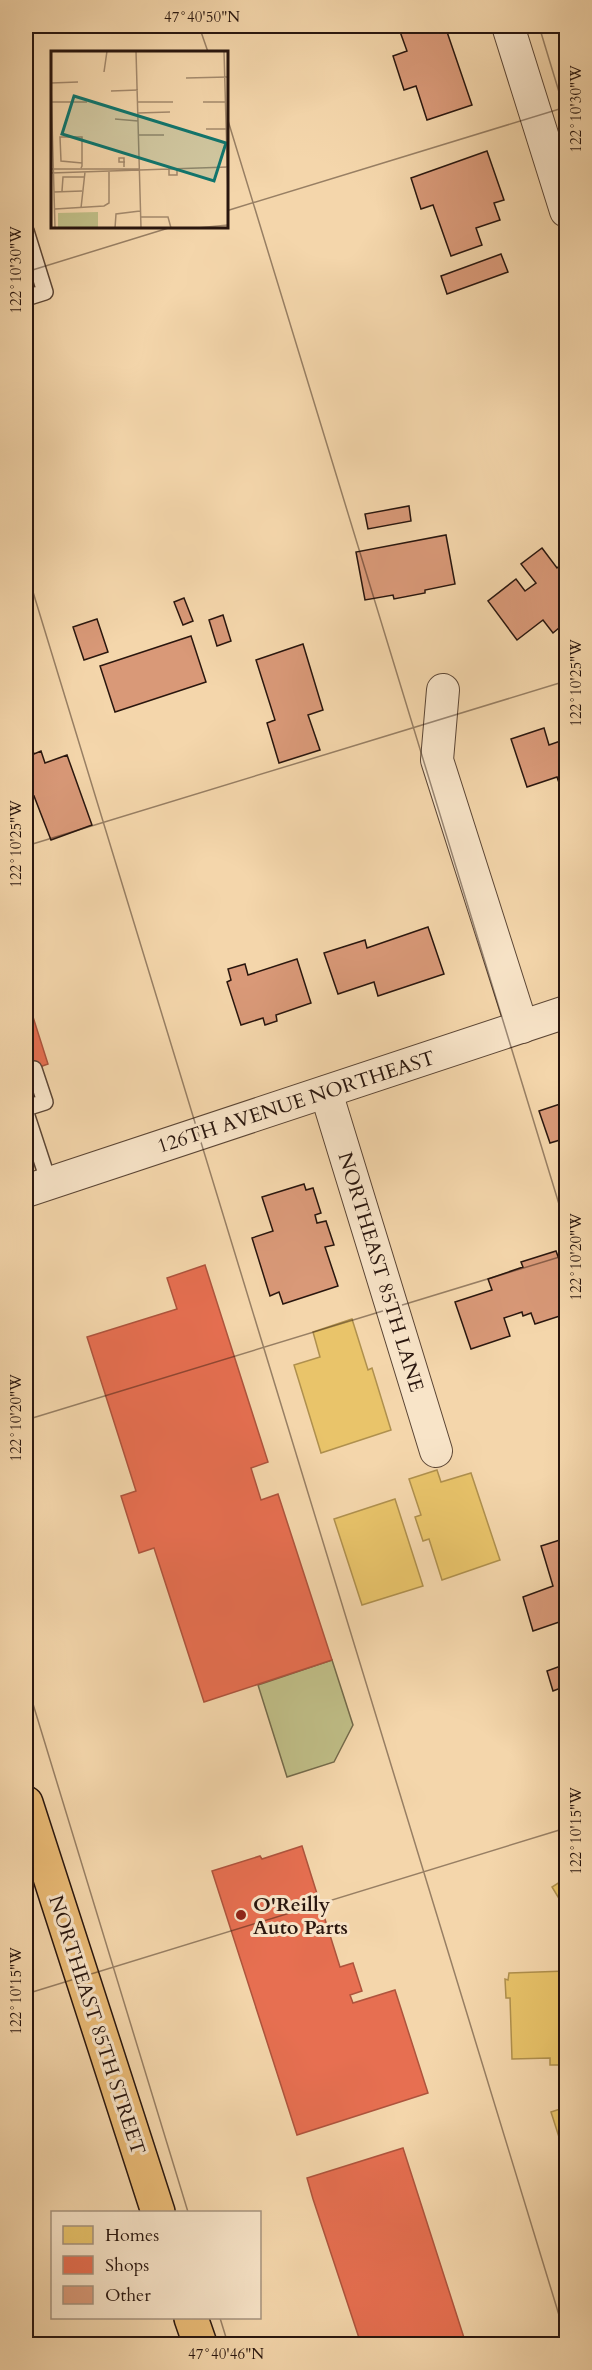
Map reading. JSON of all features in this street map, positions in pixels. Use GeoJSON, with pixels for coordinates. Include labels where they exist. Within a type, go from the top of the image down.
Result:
{"type":"FeatureCollection","features":[{"type":"Feature","properties":{"kind":"main road","name":"NORTHEAST 85TH STREET"},"geometry":{"type":"LineString","coordinates":[[26,1803],[158,2211]]}},
{"type":"Feature","properties":{"kind":"main road"},"geometry":{"type":"LineString","coordinates":[[191,2319],[200,2344]]}},
{"type":"Feature","properties":{"kind":"street"},"geometry":{"type":"LineString","coordinates":[[508,26],[567,211]]}},
{"type":"Feature","properties":{"kind":"street"},"geometry":{"type":"LineString","coordinates":[[443,690],[437,760],[522,1027]]}},
{"type":"Feature","properties":{"kind":"street","name":"126TH AVENUE NORTHEAST"},"geometry":{"type":"LineString","coordinates":[[37,1187],[567,1012]]}},
{"type":"Feature","properties":{"kind":"street","name":"NORTHEAST 85TH LANE"},"geometry":{"type":"LineString","coordinates":[[326,1092],[436,1451]]}},
{"type":"Feature","properties":{"kind":"lane"},"geometry":{"type":"LineString","coordinates":[[26,231],[45,292],[26,298]]}},
{"type":"Feature","properties":{"kind":"lane"},"geometry":{"type":"LineString","coordinates":[[34,1069],[45,1102],[26,1111],[37,1187]]}},
{"type":"Feature","properties":{"kind":"shaded area"},"geometry":{"type":"Polygon","coordinates":[[[332,1660],[353,1725],[334,1762],[287,1777],[258,1685],[332,1660]]]}},
{"type":"Feature","properties":{"kind":"building: Homes"},"geometry":{"type":"Polygon","coordinates":[[[352,1319],[368,1370],[372,1368],[391,1430],[321,1453],[294,1365],[320,1357],[313,1332],[352,1319]]]}},
{"type":"Feature","properties":{"kind":"building: Homes"},"geometry":{"type":"Polygon","coordinates":[[[437,1470],[441,1482],[471,1473],[500,1560],[442,1580],[429,1539],[423,1541],[415,1517],[421,1515],[409,1479],[437,1470]]]}},
{"type":"Feature","properties":{"kind":"building: Homes"},"geometry":{"type":"Polygon","coordinates":[[[395,1499],[423,1586],[362,1605],[334,1519],[395,1499]]]}},
{"type":"Feature","properties":{"kind":"building: Homes"},"geometry":{"type":"Polygon","coordinates":[[[566,1878],[566,1910],[552,1887],[566,1878]]]}},
{"type":"Feature","properties":{"kind":"building: Homes"},"geometry":{"type":"Polygon","coordinates":[[[566,1971],[566,2065],[550,2065],[550,2058],[512,2059],[510,1998],[506,1998],[505,1979],[508,1980],[509,1973],[566,1971]]]}},
{"type":"Feature","properties":{"kind":"building: Homes"},"geometry":{"type":"Polygon","coordinates":[[[566,2107],[566,2159],[551,2112],[566,2107]]]}},
{"type":"Feature","properties":{"kind":"building: Shops"},"geometry":{"type":"Polygon","coordinates":[[[26,995],[48,1064],[26,1072],[26,995]]]}},
{"type":"Feature","properties":{"kind":"building: Shops"},"geometry":{"type":"Polygon","coordinates":[[[205,1265],[268,1462],[251,1468],[261,1500],[278,1494],[332,1660],[204,1702],[154,1548],[139,1553],[121,1496],[136,1491],[87,1337],[177,1309],[167,1278],[205,1265]]]}},
{"type":"Feature","properties":{"kind":"building: Shops"},"geometry":{"type":"Polygon","coordinates":[[[302,1846],[340,1967],[353,1963],[362,1991],[350,1995],[353,2003],[395,1990],[428,2093],[297,2135],[212,1871],[260,1856],[262,1859],[302,1846]]]}},
{"type":"Feature","properties":{"kind":"building: Shops"},"geometry":{"type":"Polygon","coordinates":[[[403,2148],[466,2344],[361,2344],[313,2199],[307,2178],[403,2148]]]}},
{"type":"Feature","properties":{"kind":"building: Other"},"geometry":{"type":"Polygon","coordinates":[[[398,26],[445,26],[472,105],[427,120],[416,86],[404,90],[393,56],[407,51],[398,26]]]}},
{"type":"Feature","properties":{"kind":"building: Other"},"geometry":{"type":"Polygon","coordinates":[[[487,151],[504,200],[494,203],[500,220],[476,228],[482,245],[451,256],[433,205],[421,209],[411,178],[487,151]]]}},
{"type":"Feature","properties":{"kind":"building: Other"},"geometry":{"type":"Polygon","coordinates":[[[501,254],[508,272],[447,294],[441,276],[501,254]]]}},
{"type":"Feature","properties":{"kind":"building: Other"},"geometry":{"type":"Polygon","coordinates":[[[409,506],[411,521],[368,529],[365,514],[409,506]]]}},
{"type":"Feature","properties":{"kind":"building: Other"},"geometry":{"type":"Polygon","coordinates":[[[446,535],[455,584],[394,599],[393,595],[365,600],[356,552],[446,535]]]}},
{"type":"Feature","properties":{"kind":"building: Other"},"geometry":{"type":"Polygon","coordinates":[[[542,548],[557,568],[566,560],[566,622],[553,633],[543,620],[517,640],[488,601],[516,579],[525,591],[536,583],[521,564],[542,548]]]}},
{"type":"Feature","properties":{"kind":"building: Other"},"geometry":{"type":"Polygon","coordinates":[[[184,598],[193,621],[183,625],[174,602],[184,598]]]}},
{"type":"Feature","properties":{"kind":"building: Other"},"geometry":{"type":"Polygon","coordinates":[[[223,615],[231,641],[217,646],[209,620],[223,615]]]}},
{"type":"Feature","properties":{"kind":"building: Other"},"geometry":{"type":"Polygon","coordinates":[[[97,619],[108,652],[84,660],[73,627],[97,619]]]}},
{"type":"Feature","properties":{"kind":"building: Other"},"geometry":{"type":"Polygon","coordinates":[[[191,636],[206,682],[115,712],[100,666],[191,636]]]}},
{"type":"Feature","properties":{"kind":"building: Other"},"geometry":{"type":"Polygon","coordinates":[[[303,644],[323,710],[308,715],[320,750],[279,763],[267,723],[275,720],[256,660],[303,644]]]}},
{"type":"Feature","properties":{"kind":"building: Other"},"geometry":{"type":"Polygon","coordinates":[[[544,728],[549,745],[566,739],[566,790],[562,791],[557,777],[527,787],[511,739],[544,728]]]}},
{"type":"Feature","properties":{"kind":"building: Other"},"geometry":{"type":"Polygon","coordinates":[[[32,748],[34,754],[41,751],[45,763],[67,755],[92,825],[51,840],[34,796],[26,799],[26,750],[32,748]]]}},
{"type":"Feature","properties":{"kind":"building: Other"},"geometry":{"type":"Polygon","coordinates":[[[428,927],[444,974],[378,996],[374,982],[338,994],[324,953],[365,940],[367,948],[428,927]]]}},
{"type":"Feature","properties":{"kind":"building: Other"},"geometry":{"type":"Polygon","coordinates":[[[297,959],[311,1003],[276,1015],[277,1021],[265,1025],[263,1018],[241,1025],[227,982],[231,980],[228,969],[245,964],[248,975],[297,959]]]}},
{"type":"Feature","properties":{"kind":"building: Other"},"geometry":{"type":"Polygon","coordinates":[[[566,1102],[566,1160],[560,1140],[550,1143],[539,1111],[566,1102]]]}},
{"type":"Feature","properties":{"kind":"building: Other"},"geometry":{"type":"Polygon","coordinates":[[[304,1184],[306,1190],[313,1188],[321,1213],[315,1215],[317,1223],[326,1221],[334,1245],[325,1247],[338,1286],[283,1304],[279,1292],[270,1296],[252,1238],[273,1231],[262,1197],[304,1184]]]}},
{"type":"Feature","properties":{"kind":"building: Other"},"geometry":{"type":"Polygon","coordinates":[[[556,1251],[559,1259],[566,1257],[566,1273],[564,1274],[566,1314],[535,1324],[531,1313],[523,1316],[522,1312],[504,1318],[510,1336],[471,1349],[455,1302],[492,1290],[488,1279],[523,1267],[521,1262],[556,1251]]]}},
{"type":"Feature","properties":{"kind":"building: Other"},"geometry":{"type":"Polygon","coordinates":[[[566,1538],[566,1625],[565,1620],[533,1631],[523,1597],[553,1586],[541,1546],[566,1538]]]}},
{"type":"Feature","properties":{"kind":"building: Other"},"geometry":{"type":"Polygon","coordinates":[[[566,1664],[566,1686],[553,1691],[547,1671],[566,1664]]]}},
{"type":"Feature","properties":{"kind":"place","name":"O'Reilly Auto Parts"},"geometry":{"type":"Point","coordinates":[241,1915]}}]}
